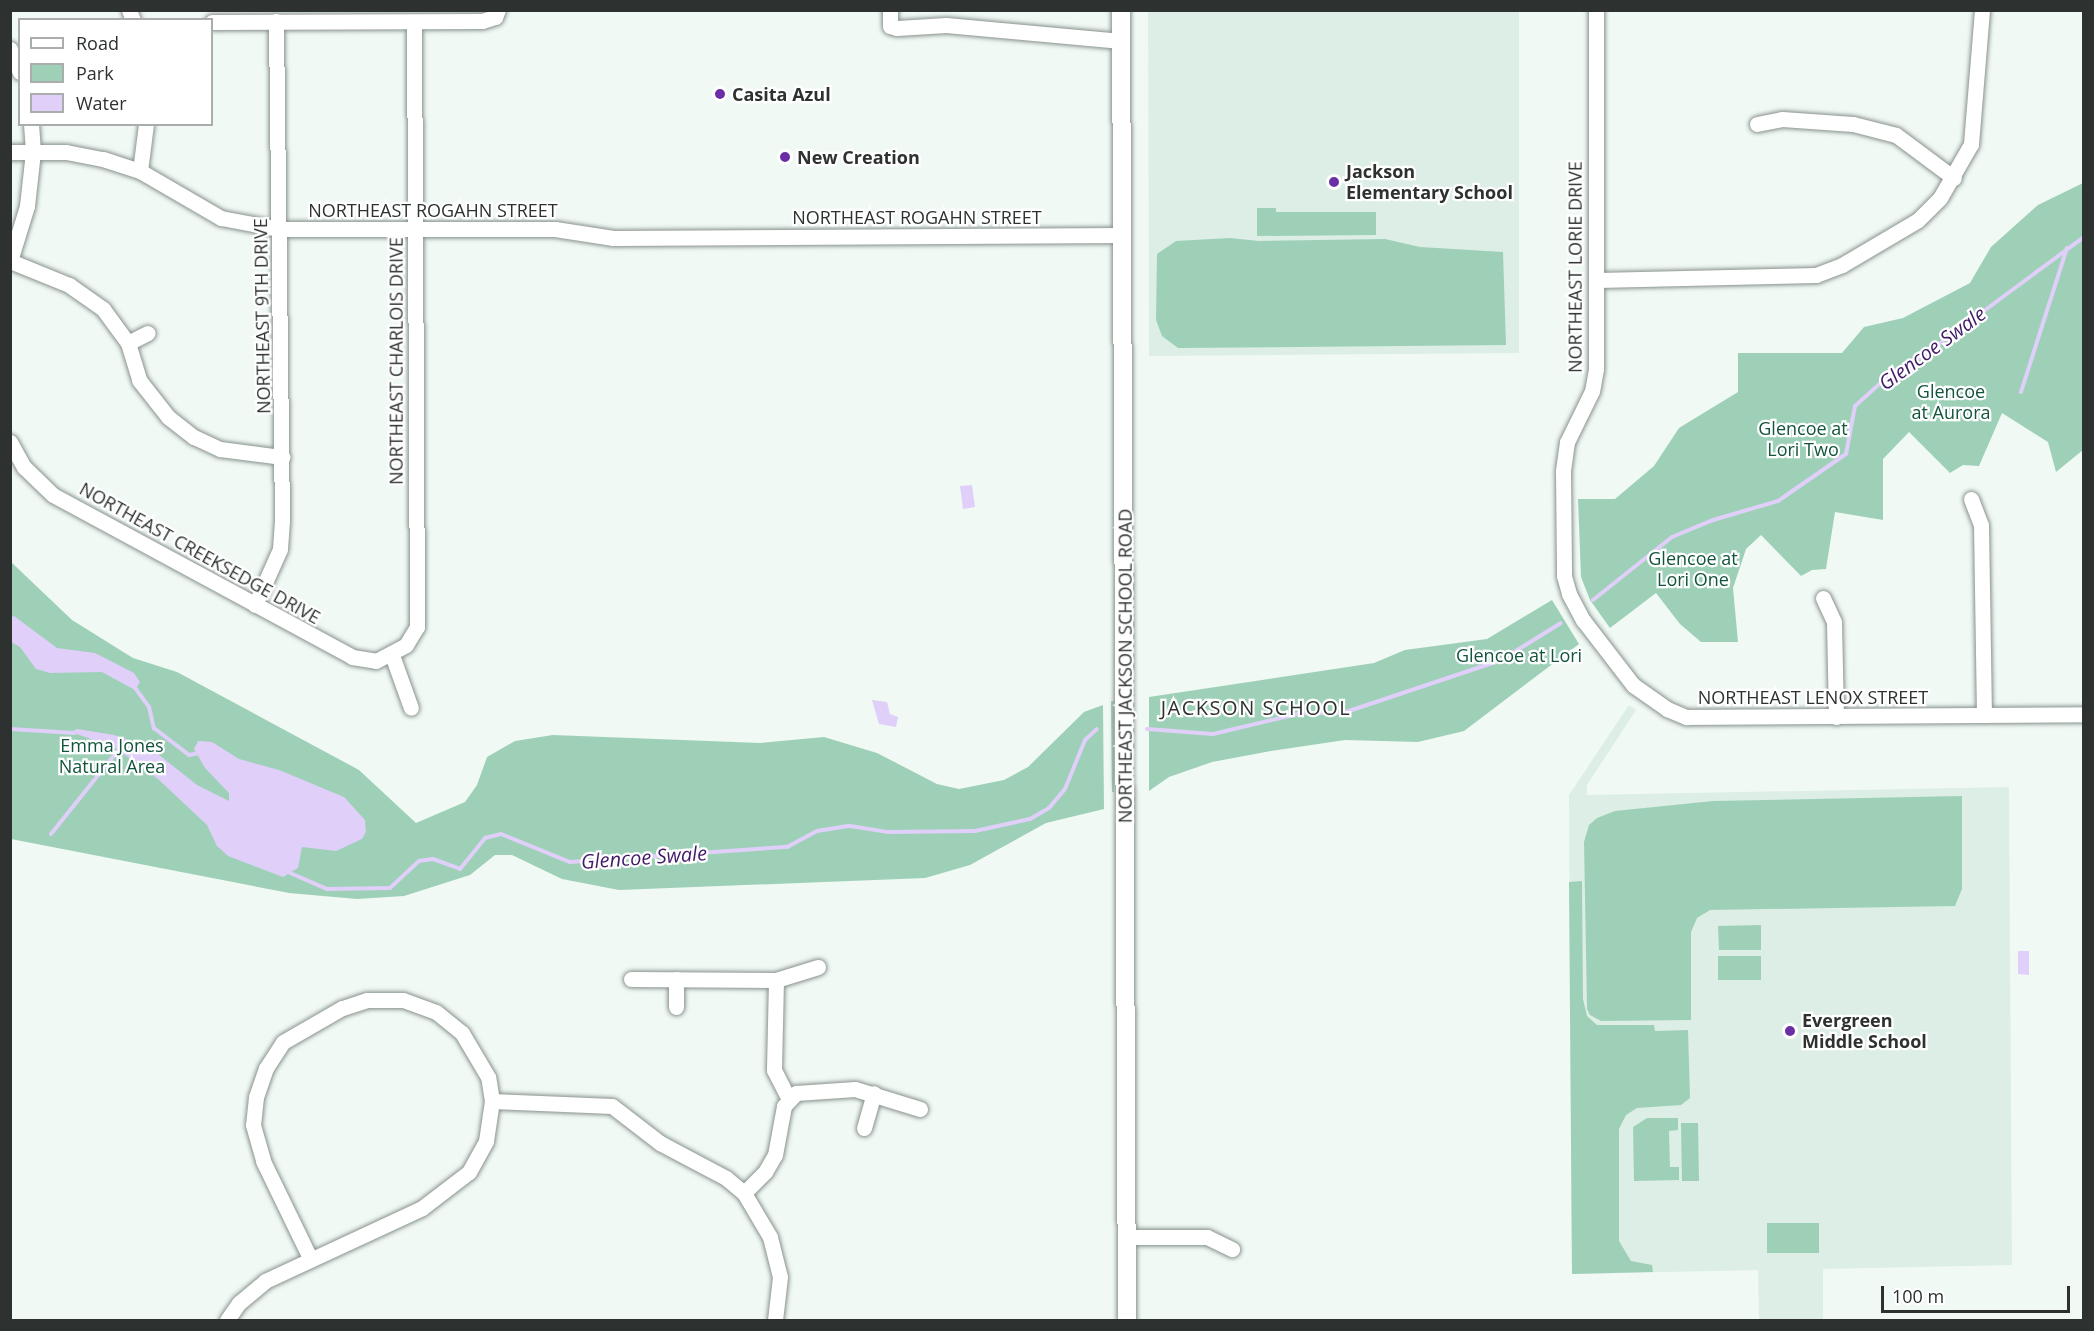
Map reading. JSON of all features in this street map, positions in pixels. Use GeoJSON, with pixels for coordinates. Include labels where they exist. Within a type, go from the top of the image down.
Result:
{"type":"FeatureCollection","features":[{"type":"Feature","properties":{"kind":"street"},"geometry":{"type":"LineString","coordinates":[[213,22],[489,20],[498,10]]}},
{"type":"Feature","properties":{"kind":"street"},"geometry":{"type":"LineString","coordinates":[[890,10],[890,26],[897,27],[946,25],[1122,40]]}},
{"type":"Feature","properties":{"kind":"street","name":"NORTHEAST JACKSON SCHOOL ROAD"},"geometry":{"type":"LineString","coordinates":[[1121,10],[1127,1320]]}},
{"type":"Feature","properties":{"kind":"street","name":"NORTHEAST LORIE DRIVE"},"geometry":{"type":"LineString","coordinates":[[1583,620],[1569,594],[1564,576],[1563,472],[1567,442],[1588,401],[1595,376],[1596,10]]}},
{"type":"Feature","properties":{"kind":"street"},"geometry":{"type":"LineString","coordinates":[[1597,280],[1816,275],[1842,265],[1918,220],[1954,178],[1971,144],[1982,10]]}},
{"type":"Feature","properties":{"kind":"street","name":"NORTHEAST 9TH DRIVE"},"geometry":{"type":"LineString","coordinates":[[255,605],[280,549],[282,457],[276,21]]}},
{"type":"Feature","properties":{"kind":"street","name":"NORTHEAST CHARLOIS DRIVE"},"geometry":{"type":"LineString","coordinates":[[392,655],[406,645],[417,627],[414,22]]}},
{"type":"Feature","properties":{"kind":"street"},"geometry":{"type":"LineString","coordinates":[[10,49],[18,67]]}},
{"type":"Feature","properties":{"kind":"street"},"geometry":{"type":"LineString","coordinates":[[1757,124],[1782,119],[1853,124],[1896,135],[1954,178]]}},
{"type":"Feature","properties":{"kind":"street"},"geometry":{"type":"LineString","coordinates":[[31,126],[33,152],[27,206],[10,261],[69,285],[94,303],[128,343],[140,380],[168,417],[194,437],[220,449],[282,457]]}},
{"type":"Feature","properties":{"kind":"street"},"geometry":{"type":"LineString","coordinates":[[140,171],[146,126]]}},
{"type":"Feature","properties":{"kind":"street","name":"NORTHEAST ROGAHN STREET"},"geometry":{"type":"LineString","coordinates":[[10,152],[82,154],[140,171],[221,218],[280,229],[555,229],[613,238],[1122,235]]}},
{"type":"Feature","properties":{"kind":"street"},"geometry":{"type":"LineString","coordinates":[[128,343],[148,333]]}},
{"type":"Feature","properties":{"kind":"street","name":"NORTHEAST CREEKSEDGE DRIVE"},"geometry":{"type":"LineString","coordinates":[[10,442],[24,467],[53,495],[352,657],[376,661],[392,655]]}},
{"type":"Feature","properties":{"kind":"street"},"geometry":{"type":"LineString","coordinates":[[1971,499],[1982,525],[1983,715]]}},
{"type":"Feature","properties":{"kind":"street"},"geometry":{"type":"LineString","coordinates":[[1823,598],[1834,622],[1836,717]]}},
{"type":"Feature","properties":{"kind":"street","name":"NORTHEAST LENOX STREET"},"geometry":{"type":"LineString","coordinates":[[1583,620],[1633,685],[1667,709],[1686,717],[2084,714]]}},
{"type":"Feature","properties":{"kind":"street"},"geometry":{"type":"LineString","coordinates":[[392,655],[411,708]]}},
{"type":"Feature","properties":{"kind":"street"},"geometry":{"type":"LineString","coordinates":[[632,979],[776,980],[818,967]]}},
{"type":"Feature","properties":{"kind":"street"},"geometry":{"type":"LineString","coordinates":[[676,979],[676,1007]]}},
{"type":"Feature","properties":{"kind":"street"},"geometry":{"type":"LineString","coordinates":[[744,1193],[765,1172],[775,1155],[786,1093],[776,1076],[776,980]]}},
{"type":"Feature","properties":{"kind":"street"},"geometry":{"type":"LineString","coordinates":[[228,1320],[239,1303],[265,1281],[447,1192],[469,1173],[486,1141],[492,1101],[483,1066],[462,1033],[435,1012],[403,1000],[367,1000],[342,1008],[283,1042],[266,1068],[256,1096],[253,1125],[263,1161],[310,1258]]}},
{"type":"Feature","properties":{"kind":"street"},"geometry":{"type":"LineString","coordinates":[[786,1093],[806,1090],[855,1089],[874,1093],[902,1107],[920,1109]]}},
{"type":"Feature","properties":{"kind":"street"},"geometry":{"type":"LineString","coordinates":[[864,1128],[874,1093]]}},
{"type":"Feature","properties":{"kind":"street"},"geometry":{"type":"LineString","coordinates":[[492,1101],[612,1106],[660,1143],[707,1165],[744,1193],[770,1237],[777,1255],[781,1289],[775,1320]]}},
{"type":"Feature","properties":{"kind":"street"},"geometry":{"type":"LineString","coordinates":[[1127,1237],[1207,1237],[1232,1249]]}},
{"type":"Feature","properties":{"kind":"shaded area","name":"Jackson Elementary School"},"geometry":{"type":"Polygon","coordinates":[[[1148,11],[1519,11],[1519,353],[1149,356],[1148,11]]]}},
{"type":"Feature","properties":{"kind":"shaded area","name":"Evergreen Middle School"},"geometry":{"type":"Polygon","coordinates":[[[1629,705],[1636,710],[1587,785],[1587,795],[2009,787],[2012,1265],[1823,1269],[1823,1320],[1759,1320],[1758,1270],[1572,1274],[1569,795],[1629,705]]]}},
{"type":"Feature","properties":{"kind":"green space"},"geometry":{"type":"Polygon","coordinates":[[[2083,183],[2083,450],[2056,472],[2048,442],[2002,413],[1979,466],[1963,465],[1950,473],[1909,432],[1883,459],[1883,520],[1835,512],[1826,569],[1812,570],[1801,576],[1761,535],[1746,549],[1733,588],[1738,642],[1701,642],[1680,624],[1656,593],[1610,628],[1590,600],[1581,577],[1578,499],[1615,499],[1654,466],[1679,428],[1738,392],[1738,353],[1842,353],[1864,327],[1903,318],[1970,283],[1991,247],[2038,205],[2083,183]]]}},
{"type":"Feature","properties":{"kind":"green space"},"geometry":{"type":"Polygon","coordinates":[[[1257,208],[1276,208],[1276,212],[1376,212],[1376,235],[1257,236],[1257,208]]]}},
{"type":"Feature","properties":{"kind":"green space"},"geometry":{"type":"Polygon","coordinates":[[[1230,238],[1259,241],[1385,239],[1420,247],[1503,252],[1506,345],[1178,348],[1162,336],[1156,320],[1157,254],[1176,241],[1230,238]]]}},
{"type":"Feature","properties":{"kind":"green space","name":"Emma Jones Natural Area"},"geometry":{"type":"Polygon","coordinates":[[[10,561],[72,620],[133,658],[177,672],[359,770],[416,823],[465,802],[477,785],[487,757],[515,741],[553,735],[760,743],[824,737],[877,753],[937,784],[959,789],[1004,780],[1028,767],[1084,712],[1103,705],[1104,809],[1046,823],[970,865],[925,878],[619,890],[562,879],[512,855],[495,855],[470,875],[404,896],[357,899],[289,893],[11,839],[10,561]]]}},
{"type":"Feature","properties":{"kind":"green space","name":"Glencoe at Lori"},"geometry":{"type":"Polygon","coordinates":[[[1552,600],[1579,644],[1464,731],[1418,742],[1345,740],[1212,762],[1169,777],[1149,791],[1149,697],[1374,663],[1405,650],[1487,639],[1552,600]]]}},
{"type":"Feature","properties":{"kind":"green space"},"geometry":{"type":"Polygon","coordinates":[[[1111,701],[1114,701],[1114,792],[1112,792],[1111,701]]]}},
{"type":"Feature","properties":{"kind":"green space"},"geometry":{"type":"Polygon","coordinates":[[[1962,796],[1962,889],[1955,906],[1710,910],[1697,918],[1691,932],[1691,1020],[1601,1021],[1590,1015],[1587,1009],[1584,842],[1589,825],[1597,818],[1615,811],[1713,801],[1962,796]]]}},
{"type":"Feature","properties":{"kind":"green space"},"geometry":{"type":"Polygon","coordinates":[[[1582,881],[1583,999],[1587,1016],[1597,1025],[1654,1025],[1655,1031],[1688,1030],[1690,1098],[1681,1105],[1637,1108],[1626,1115],[1619,1129],[1619,1241],[1631,1261],[1652,1265],[1653,1272],[1572,1274],[1569,882],[1582,881]]]}},
{"type":"Feature","properties":{"kind":"green space"},"geometry":{"type":"Polygon","coordinates":[[[1761,925],[1761,950],[1719,950],[1718,926],[1761,925]]]}},
{"type":"Feature","properties":{"kind":"green space"},"geometry":{"type":"Polygon","coordinates":[[[1718,956],[1761,956],[1761,980],[1718,980],[1718,956]]]}},
{"type":"Feature","properties":{"kind":"green space"},"geometry":{"type":"Polygon","coordinates":[[[1647,1118],[1678,1118],[1678,1130],[1669,1131],[1670,1167],[1679,1167],[1679,1180],[1634,1181],[1633,1127],[1647,1118]]]}},
{"type":"Feature","properties":{"kind":"green space"},"geometry":{"type":"Polygon","coordinates":[[[1681,1123],[1698,1123],[1699,1181],[1682,1181],[1681,1123]]]}},
{"type":"Feature","properties":{"kind":"green space"},"geometry":{"type":"Polygon","coordinates":[[[1767,1223],[1819,1223],[1819,1253],[1767,1253],[1767,1223]]]}},
{"type":"Feature","properties":{"kind":"water"},"geometry":{"type":"Polygon","coordinates":[[[972,485],[975,507],[963,509],[960,486],[972,485]]]}},
{"type":"Feature","properties":{"kind":"water"},"geometry":{"type":"Polygon","coordinates":[[[14,616],[57,648],[95,653],[134,673],[140,682],[135,690],[102,672],[50,673],[36,669],[20,647],[11,642],[11,617],[14,616]]]}},
{"type":"Feature","properties":{"kind":"water"},"geometry":{"type":"Polygon","coordinates":[[[872,700],[887,702],[890,714],[898,717],[896,727],[879,724],[872,700]]]}},
{"type":"Feature","properties":{"kind":"water"},"geometry":{"type":"Polygon","coordinates":[[[77,729],[114,735],[149,747],[197,785],[229,801],[229,793],[205,768],[194,749],[198,741],[212,742],[239,759],[279,770],[344,797],[365,820],[366,832],[362,839],[336,851],[302,847],[298,868],[283,877],[228,856],[217,846],[207,825],[158,779],[114,747],[71,732],[77,729]]]}},
{"type":"Feature","properties":{"kind":"water"},"geometry":{"type":"Polygon","coordinates":[[[2018,951],[2029,951],[2029,975],[2018,974],[2018,951]]]}},
{"type":"Feature","properties":{"kind":"waterway","name":"Glencoe Swale"},"geometry":{"type":"LineString","coordinates":[[1593,600],[1672,537],[1713,520],[1778,501],[1846,454],[1855,406],[1894,371],[1923,356],[2084,237]]}},
{"type":"Feature","properties":{"kind":"waterway"},"geometry":{"type":"LineString","coordinates":[[2021,392],[2067,248]]}},
{"type":"Feature","properties":{"kind":"waterway","name":"Glencoe Swale"},"geometry":{"type":"LineString","coordinates":[[1147,729],[1213,734],[1302,713],[1343,713],[1501,660],[1561,623]]}},
{"type":"Feature","properties":{"kind":"waterway"},"geometry":{"type":"LineString","coordinates":[[133,685],[149,707],[154,728],[189,755],[199,753]]}},
{"type":"Feature","properties":{"kind":"waterway","name":"Glencoe Swale"},"geometry":{"type":"LineString","coordinates":[[10,729],[75,733]]}},
{"type":"Feature","properties":{"kind":"waterway","name":"Glencoe Swale"},"geometry":{"type":"LineString","coordinates":[[290,873],[327,889],[390,888],[419,861],[433,859],[460,869],[485,838],[501,834],[570,862],[787,847],[817,831],[850,826],[889,832],[975,831],[1030,819],[1049,808],[1065,789],[1085,740],[1097,729]]}},
{"type":"Feature","properties":{"kind":"waterway"},"geometry":{"type":"LineString","coordinates":[[51,834],[120,748]]}},
{"type":"Feature","properties":{"kind":"place","name":"Casita Azul"},"geometry":{"type":"Point","coordinates":[720,94]}},
{"type":"Feature","properties":{"kind":"place","name":"New Creation"},"geometry":{"type":"Point","coordinates":[785,157]}},
{"type":"Feature","properties":{"kind":"place","name":"Jackson Elementary School"},"geometry":{"type":"Point","coordinates":[1334,182]}},
{"type":"Feature","properties":{"kind":"place","name":"Evergreen Middle School"},"geometry":{"type":"Point","coordinates":[1790,1031]}},
{"type":"Feature","properties":{"kind":"district","name":"JACKSON SCHOOL"},"geometry":{"type":"Point","coordinates":[1256,707]}},
{"type":"Feature","properties":{"kind":"park label","name":"Glencoe at Aurora"},"geometry":{"type":"Point","coordinates":[1951,402]}},
{"type":"Feature","properties":{"kind":"park label","name":"Glencoe at Lori Two"},"geometry":{"type":"Point","coordinates":[1803,439]}},
{"type":"Feature","properties":{"kind":"park label","name":"Glencoe at Lori One"},"geometry":{"type":"Point","coordinates":[1693,569]}}]}
